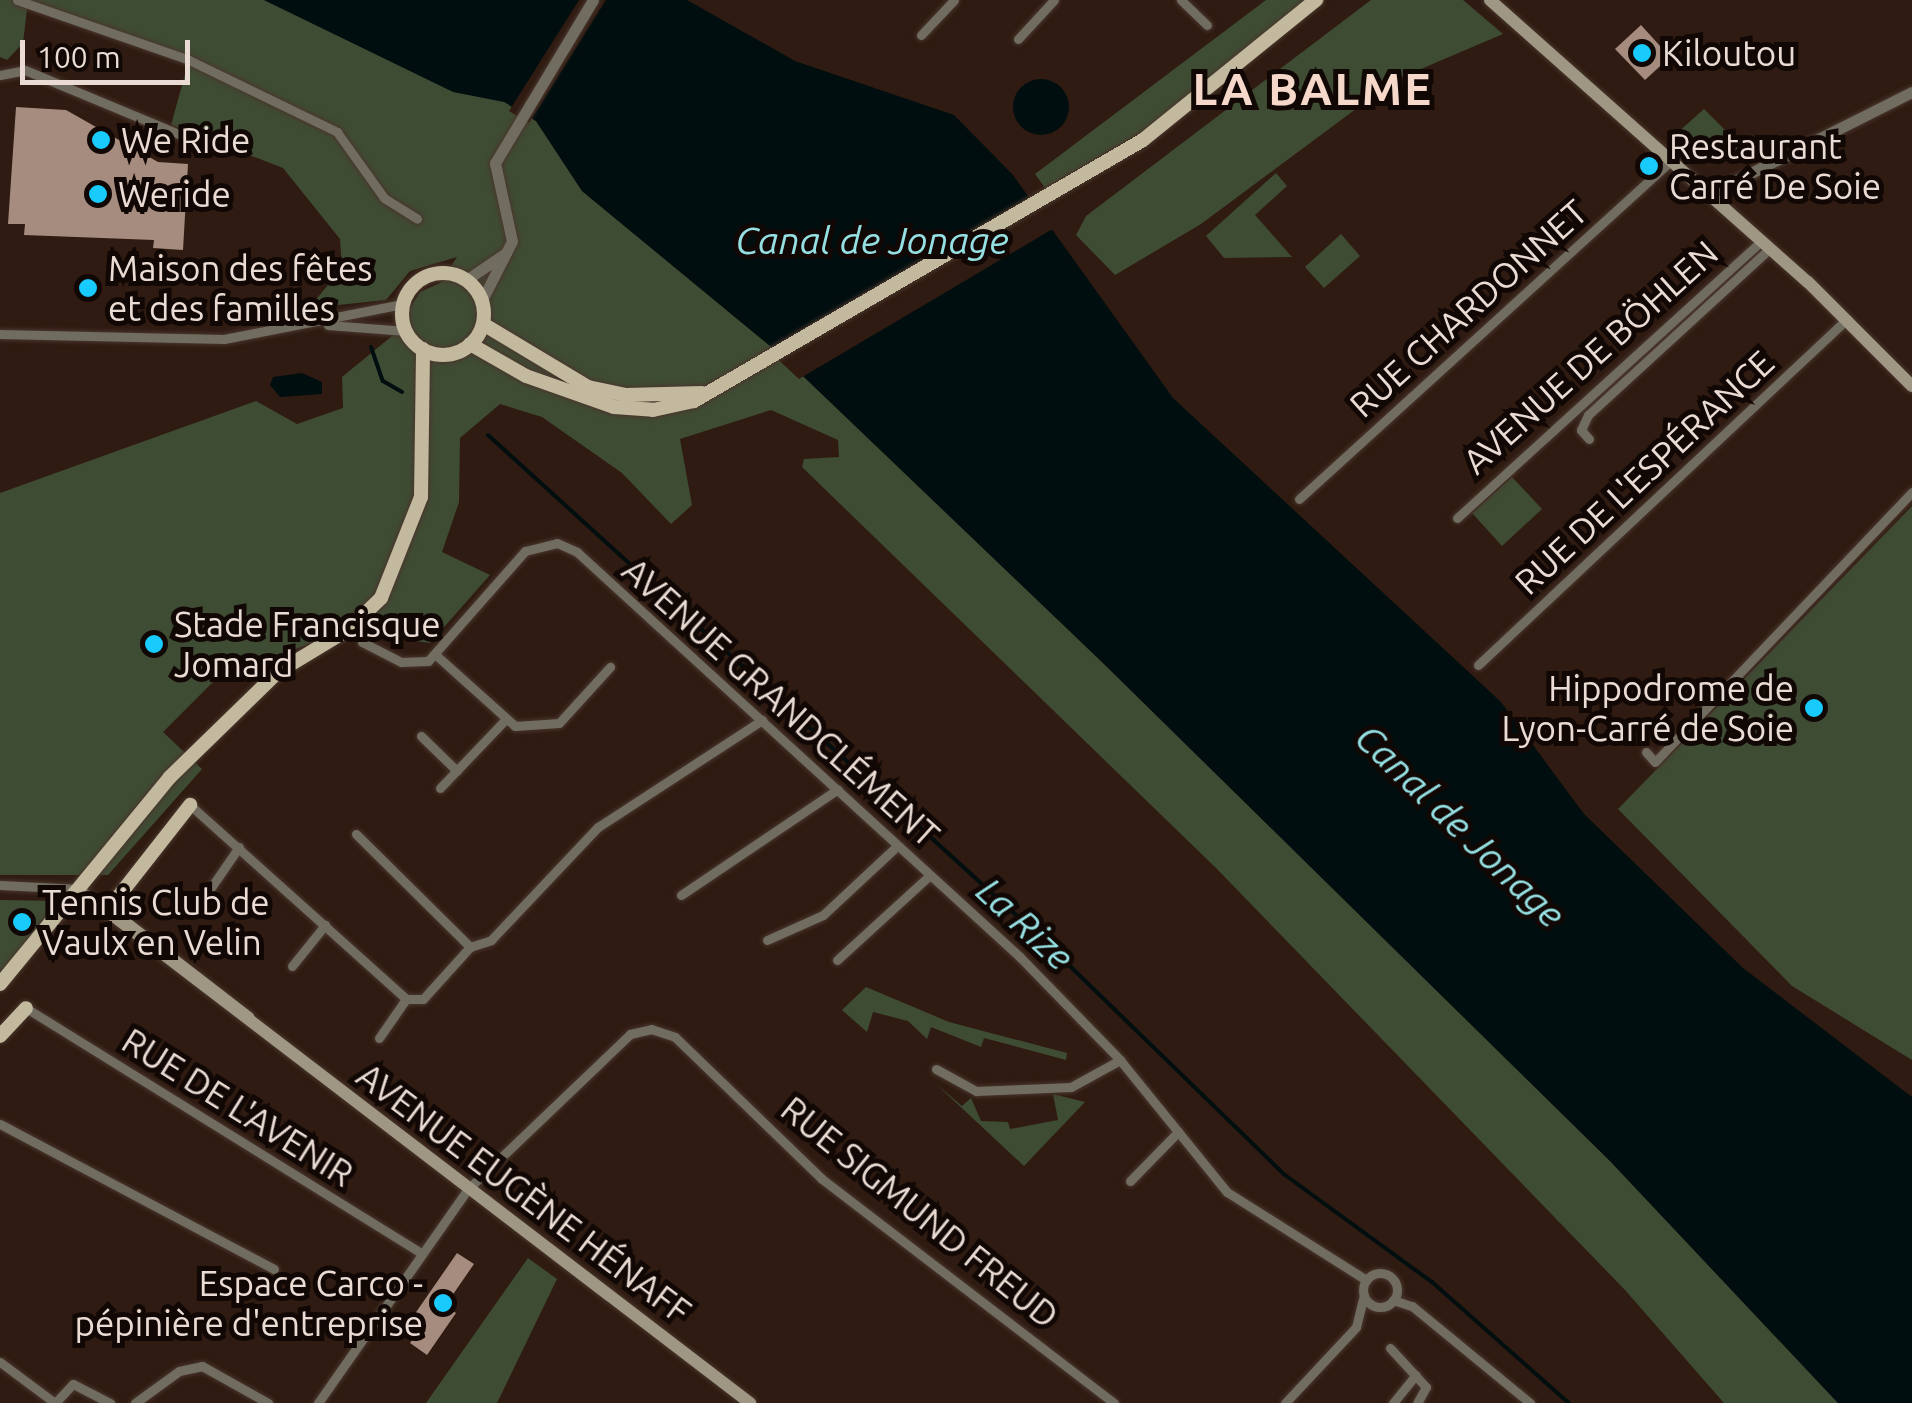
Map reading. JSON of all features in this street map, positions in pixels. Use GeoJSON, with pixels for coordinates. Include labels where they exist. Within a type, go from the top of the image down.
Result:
{"type":"FeatureCollection","features":[{"type":"Feature","properties":{"kind":"main road"},"geometry":{"type":"LineString","coordinates":[[470,344],[526,376],[614,407],[666,409],[707,394],[750,374],[1067,186],[1183,112],[1316,0]]}},
{"type":"Feature","properties":{"kind":"main road","name":"AVENUE DE BÖHLEN"},"geometry":{"type":"LineString","coordinates":[[1490,0],[1674,158],[1847,319],[1912,386]]}},
{"type":"Feature","properties":{"kind":"main road"},"geometry":{"type":"LineString","coordinates":[[428,275],[466,280],[482,300],[483,324],[470,344],[445,354],[423,349],[406,331],[403,304],[428,275]]}},
{"type":"Feature","properties":{"kind":"main road"},"geometry":{"type":"LineString","coordinates":[[483,324],[588,387],[626,395],[707,394]]}},
{"type":"Feature","properties":{"kind":"main road"},"geometry":{"type":"LineString","coordinates":[[0,984],[170,777],[278,672],[349,629],[381,598],[420,497],[423,349]]}},
{"type":"Feature","properties":{"kind":"main road"},"geometry":{"type":"LineString","coordinates":[[107,911],[190,805]]}},
{"type":"Feature","properties":{"kind":"main road","name":"AVENUE EUGÈNE HÉNAFF"},"geometry":{"type":"LineString","coordinates":[[107,911],[750,1403]]}},
{"type":"Feature","properties":{"kind":"main road"},"geometry":{"type":"LineString","coordinates":[[0,1036],[26,1008]]}},
{"type":"Feature","properties":{"kind":"street"},"geometry":{"type":"LineString","coordinates":[[17,0],[189,60],[336,132],[384,198],[417,219]]}},
{"type":"Feature","properties":{"kind":"street"},"geometry":{"type":"LineString","coordinates":[[482,300],[510,251],[512,229],[494,177],[502,147],[594,0]]}},
{"type":"Feature","properties":{"kind":"street"},"geometry":{"type":"LineString","coordinates":[[921,35],[954,0]]}},
{"type":"Feature","properties":{"kind":"street"},"geometry":{"type":"LineString","coordinates":[[1018,39],[1054,0]]}},
{"type":"Feature","properties":{"kind":"street"},"geometry":{"type":"LineString","coordinates":[[1181,0],[1207,26]]}},
{"type":"Feature","properties":{"kind":"street"},"geometry":{"type":"LineString","coordinates":[[0,76],[25,70],[198,142]]}},
{"type":"Feature","properties":{"kind":"street"},"geometry":{"type":"LineString","coordinates":[[1711,192],[1912,92]]}},
{"type":"Feature","properties":{"kind":"street","name":"RUE CHARDONNET"},"geometry":{"type":"LineString","coordinates":[[1299,499],[1674,158]]}},
{"type":"Feature","properties":{"kind":"street"},"geometry":{"type":"LineString","coordinates":[[1589,440],[1581,430],[1588,415],[1766,244]]}},
{"type":"Feature","properties":{"kind":"street","name":"AVENUE DE BÖHLEN"},"geometry":{"type":"LineString","coordinates":[[1457,518],[1766,244]]}},
{"type":"Feature","properties":{"kind":"street"},"geometry":{"type":"LineString","coordinates":[[466,280],[510,251]]}},
{"type":"Feature","properties":{"kind":"street"},"geometry":{"type":"LineString","coordinates":[[0,334],[224,339],[403,304]]}},
{"type":"Feature","properties":{"kind":"street","name":"RUE DE L'ESPÉRANCE"},"geometry":{"type":"LineString","coordinates":[[1478,666],[1847,319]]}},
{"type":"Feature","properties":{"kind":"street"},"geometry":{"type":"LineString","coordinates":[[305,325],[406,331]]}},
{"type":"Feature","properties":{"kind":"street"},"geometry":{"type":"LineString","coordinates":[[1646,752],[1655,762],[1912,492]]}},
{"type":"Feature","properties":{"kind":"street","name":"AVENUE GRANDCLÉMENT"},"geometry":{"type":"LineString","coordinates":[[436,656],[526,552],[557,543],[762,720],[930,875],[1120,1060],[1249,1210],[1366,1280],[1392,1278],[1393,1300]]}},
{"type":"Feature","properties":{"kind":"street"},"geometry":{"type":"LineString","coordinates":[[362,642],[412,665],[436,656],[504,721],[560,723],[610,667]]}},
{"type":"Feature","properties":{"kind":"street"},"geometry":{"type":"LineString","coordinates":[[190,805],[406,999],[423,999],[470,947],[491,940],[598,827],[762,720]]}},
{"type":"Feature","properties":{"kind":"street"},"geometry":{"type":"LineString","coordinates":[[440,788],[504,721]]}},
{"type":"Feature","properties":{"kind":"street"},"geometry":{"type":"LineString","coordinates":[[420,736],[456,771]]}},
{"type":"Feature","properties":{"kind":"street"},"geometry":{"type":"LineString","coordinates":[[681,895],[838,789]]}},
{"type":"Feature","properties":{"kind":"street"},"geometry":{"type":"LineString","coordinates":[[356,834],[470,947]]}},
{"type":"Feature","properties":{"kind":"street"},"geometry":{"type":"LineString","coordinates":[[767,940],[823,914],[898,846]]}},
{"type":"Feature","properties":{"kind":"street"},"geometry":{"type":"LineString","coordinates":[[210,888],[239,847]]}},
{"type":"Feature","properties":{"kind":"street"},"geometry":{"type":"LineString","coordinates":[[837,960],[930,875]]}},
{"type":"Feature","properties":{"kind":"street"},"geometry":{"type":"LineString","coordinates":[[0,885],[80,890],[107,911]]}},
{"type":"Feature","properties":{"kind":"street"},"geometry":{"type":"LineString","coordinates":[[292,966],[325,925]]}},
{"type":"Feature","properties":{"kind":"street"},"geometry":{"type":"LineString","coordinates":[[379,1038],[406,999]]}},
{"type":"Feature","properties":{"kind":"street","name":"RUE DE L'AVENIR"},"geometry":{"type":"LineString","coordinates":[[26,1008],[422,1253]]}},
{"type":"Feature","properties":{"kind":"street","name":"RUE SIGMUND FREUD"},"geometry":{"type":"LineString","coordinates":[[318,1403],[468,1189],[630,1034],[651,1029],[675,1037],[822,1179],[1114,1403]]}},
{"type":"Feature","properties":{"kind":"street"},"geometry":{"type":"LineString","coordinates":[[936,1069],[976,1091],[1084,1084],[1120,1060]]}},
{"type":"Feature","properties":{"kind":"street"},"geometry":{"type":"LineString","coordinates":[[0,1124],[274,1270]]}},
{"type":"Feature","properties":{"kind":"street"},"geometry":{"type":"LineString","coordinates":[[1130,1181],[1178,1132]]}},
{"type":"Feature","properties":{"kind":"street"},"geometry":{"type":"LineString","coordinates":[[1285,1403],[1356,1327],[1366,1280]]}},
{"type":"Feature","properties":{"kind":"street"},"geometry":{"type":"LineString","coordinates":[[1364,1295],[1376,1306],[1393,1300],[1412,1306],[1530,1403]]}},
{"type":"Feature","properties":{"kind":"street"},"geometry":{"type":"LineString","coordinates":[[1390,1348],[1426,1387],[1417,1403]]}},
{"type":"Feature","properties":{"kind":"street"},"geometry":{"type":"LineString","coordinates":[[0,1362],[55,1403],[73,1384],[110,1403]]}},
{"type":"Feature","properties":{"kind":"street"},"geometry":{"type":"LineString","coordinates":[[135,1403],[179,1371],[202,1366],[268,1403]]}},
{"type":"Feature","properties":{"kind":"street"},"geometry":{"type":"LineString","coordinates":[[1393,1403],[1416,1375]]}},
{"type":"Feature","properties":{"kind":"green space"},"geometry":{"type":"Polygon","coordinates":[[[0,0],[264,0],[453,91],[504,101],[536,121],[582,191],[781,355],[1103,663],[1610,1161],[1838,1403],[1724,1403],[1625,1290],[1216,868],[802,467],[804,459],[839,457],[838,440],[771,410],[680,439],[692,505],[671,524],[622,473],[542,417],[500,404],[460,438],[459,502],[442,552],[490,575],[430,643],[401,639],[394,626],[334,621],[321,640],[219,676],[163,732],[202,769],[108,875],[0,875],[0,493],[256,401],[297,424],[343,408],[342,377],[392,336],[420,292],[440,283],[457,257],[410,271],[386,300],[309,308],[342,268],[340,239],[283,168],[171,125],[189,60],[28,1],[23,43],[7,60],[0,57],[0,0]]]}},
{"type":"Feature","properties":{"kind":"green space"},"geometry":{"type":"Polygon","coordinates":[[[1266,0],[1309,0],[1148,128],[1045,188],[1035,174],[1266,0]]]}},
{"type":"Feature","properties":{"kind":"green space"},"geometry":{"type":"Polygon","coordinates":[[[1371,0],[1463,0],[1503,34],[1395,80],[1201,224],[1115,275],[1076,235],[1086,216],[1371,0]]]}},
{"type":"Feature","properties":{"kind":"green space"},"geometry":{"type":"Polygon","coordinates":[[[1704,109],[1743,148],[1746,156],[1695,152],[1676,134],[1704,109]]]}},
{"type":"Feature","properties":{"kind":"green space"},"geometry":{"type":"Polygon","coordinates":[[[1276,173],[1287,186],[1255,215],[1292,257],[1224,258],[1206,236],[1276,173]]]}},
{"type":"Feature","properties":{"kind":"green space"},"geometry":{"type":"Polygon","coordinates":[[[1341,234],[1360,256],[1324,288],[1305,267],[1341,234]]]}},
{"type":"Feature","properties":{"kind":"green space"},"geometry":{"type":"Polygon","coordinates":[[[1512,477],[1542,509],[1502,546],[1472,513],[1512,477]]]}},
{"type":"Feature","properties":{"kind":"green space","name":"Hippodrome de Lyon-Carré de Soie"},"geometry":{"type":"Polygon","coordinates":[[[1912,506],[1912,1060],[1792,986],[1618,809],[1912,506]]]}},
{"type":"Feature","properties":{"kind":"green space","name":"Tennis Club de Vaulx en Velin"},"geometry":{"type":"Polygon","coordinates":[[[0,900],[63,901],[0,972],[0,900]]]}},
{"type":"Feature","properties":{"kind":"green space"},"geometry":{"type":"Polygon","coordinates":[[[866,987],[949,1022],[1067,1053],[1066,1060],[984,1038],[981,1047],[931,1027],[927,1039],[908,1021],[873,1012],[867,1032],[842,1010],[866,987]]]}},
{"type":"Feature","properties":{"kind":"green space"},"geometry":{"type":"Polygon","coordinates":[[[935,1083],[962,1106],[971,1098],[981,1121],[1008,1122],[1010,1129],[1058,1120],[1053,1094],[1085,1102],[1024,1166],[935,1083]]]}},
{"type":"Feature","properties":{"kind":"green space"},"geometry":{"type":"Polygon","coordinates":[[[528,1258],[557,1279],[497,1403],[426,1403],[528,1258]]]}},
{"type":"Feature","properties":{"kind":"water","name":"Canal de Jonage"},"geometry":{"type":"Polygon","coordinates":[[[264,0],[687,0],[795,61],[954,115],[1013,175],[1173,398],[1501,702],[1584,814],[1743,968],[1912,1097],[1912,1403],[1838,1403],[1610,1161],[1103,663],[781,355],[582,191],[536,121],[504,102],[453,92],[264,0]]]}},
{"type":"Feature","properties":{"kind":"water"},"geometry":{"type":"Polygon","coordinates":[[[1041,79],[1060,88],[1069,107],[1060,126],[1041,135],[1022,126],[1013,107],[1022,88],[1041,79]]]}},
{"type":"Feature","properties":{"kind":"water"},"geometry":{"type":"Polygon","coordinates":[[[302,373],[322,382],[322,394],[280,397],[270,385],[273,377],[302,373]]]}},
{"type":"Feature","properties":{"kind":"pier"},"geometry":{"type":"Polygon","coordinates":[[[579,0],[606,0],[529,123],[509,111],[579,0]]]}},
{"type":"Feature","properties":{"kind":"pier"},"geometry":{"type":"Polygon","coordinates":[[[1033,195],[1056,227],[799,379],[770,352],[1033,195]]]}},
{"type":"Feature","properties":{"kind":"building","name":"Kiloutou"},"geometry":{"type":"Polygon","coordinates":[[[1641,25],[1670,57],[1645,80],[1615,49],[1641,25]]]}},
{"type":"Feature","properties":{"kind":"building","name":"Weride"},"geometry":{"type":"Polygon","coordinates":[[[16,107],[66,110],[158,162],[188,164],[183,250],[153,248],[154,240],[24,235],[25,224],[8,224],[16,107]]]}},
{"type":"Feature","properties":{"kind":"building","name":"Espace Carco - pépinière d'entreprise"},"geometry":{"type":"Polygon","coordinates":[[[457,1253],[474,1264],[445,1306],[456,1313],[427,1355],[410,1343],[423,1325],[412,1318],[457,1253]]]}},
{"type":"Feature","properties":{"kind":"waterway","name":"La Rize"},"geometry":{"type":"LineString","coordinates":[[371,347],[383,381],[402,392]]}},
{"type":"Feature","properties":{"kind":"waterway","name":"La Rize"},"geometry":{"type":"LineString","coordinates":[[488,435],[1038,935],[1285,1175],[1432,1282],[1569,1403]]}},
{"type":"Feature","properties":{"kind":"place","name":"Kiloutou"},"geometry":{"type":"Point","coordinates":[1642,53]}},
{"type":"Feature","properties":{"kind":"place","name":"We Ride"},"geometry":{"type":"Point","coordinates":[101,140]}},
{"type":"Feature","properties":{"kind":"place","name":"Restaurant Carré De Soie"},"geometry":{"type":"Point","coordinates":[1649,166]}},
{"type":"Feature","properties":{"kind":"place","name":"Weride"},"geometry":{"type":"Point","coordinates":[98,194]}},
{"type":"Feature","properties":{"kind":"place","name":"Maison des fêtes et des familles"},"geometry":{"type":"Point","coordinates":[88,288]}},
{"type":"Feature","properties":{"kind":"place","name":"Stade Francisque Jomard"},"geometry":{"type":"Point","coordinates":[154,644]}},
{"type":"Feature","properties":{"kind":"place","name":"Hippodrome de Lyon-Carré de Soie"},"geometry":{"type":"Point","coordinates":[1814,708]}},
{"type":"Feature","properties":{"kind":"place","name":"Tennis Club de Vaulx en Velin"},"geometry":{"type":"Point","coordinates":[22,922]}},
{"type":"Feature","properties":{"kind":"place","name":"Espace Carco - pépinière d'entreprise"},"geometry":{"type":"Point","coordinates":[443,1303]}},
{"type":"Feature","properties":{"kind":"district","name":"LA BALME"},"geometry":{"type":"Point","coordinates":[1313,89]}}]}
